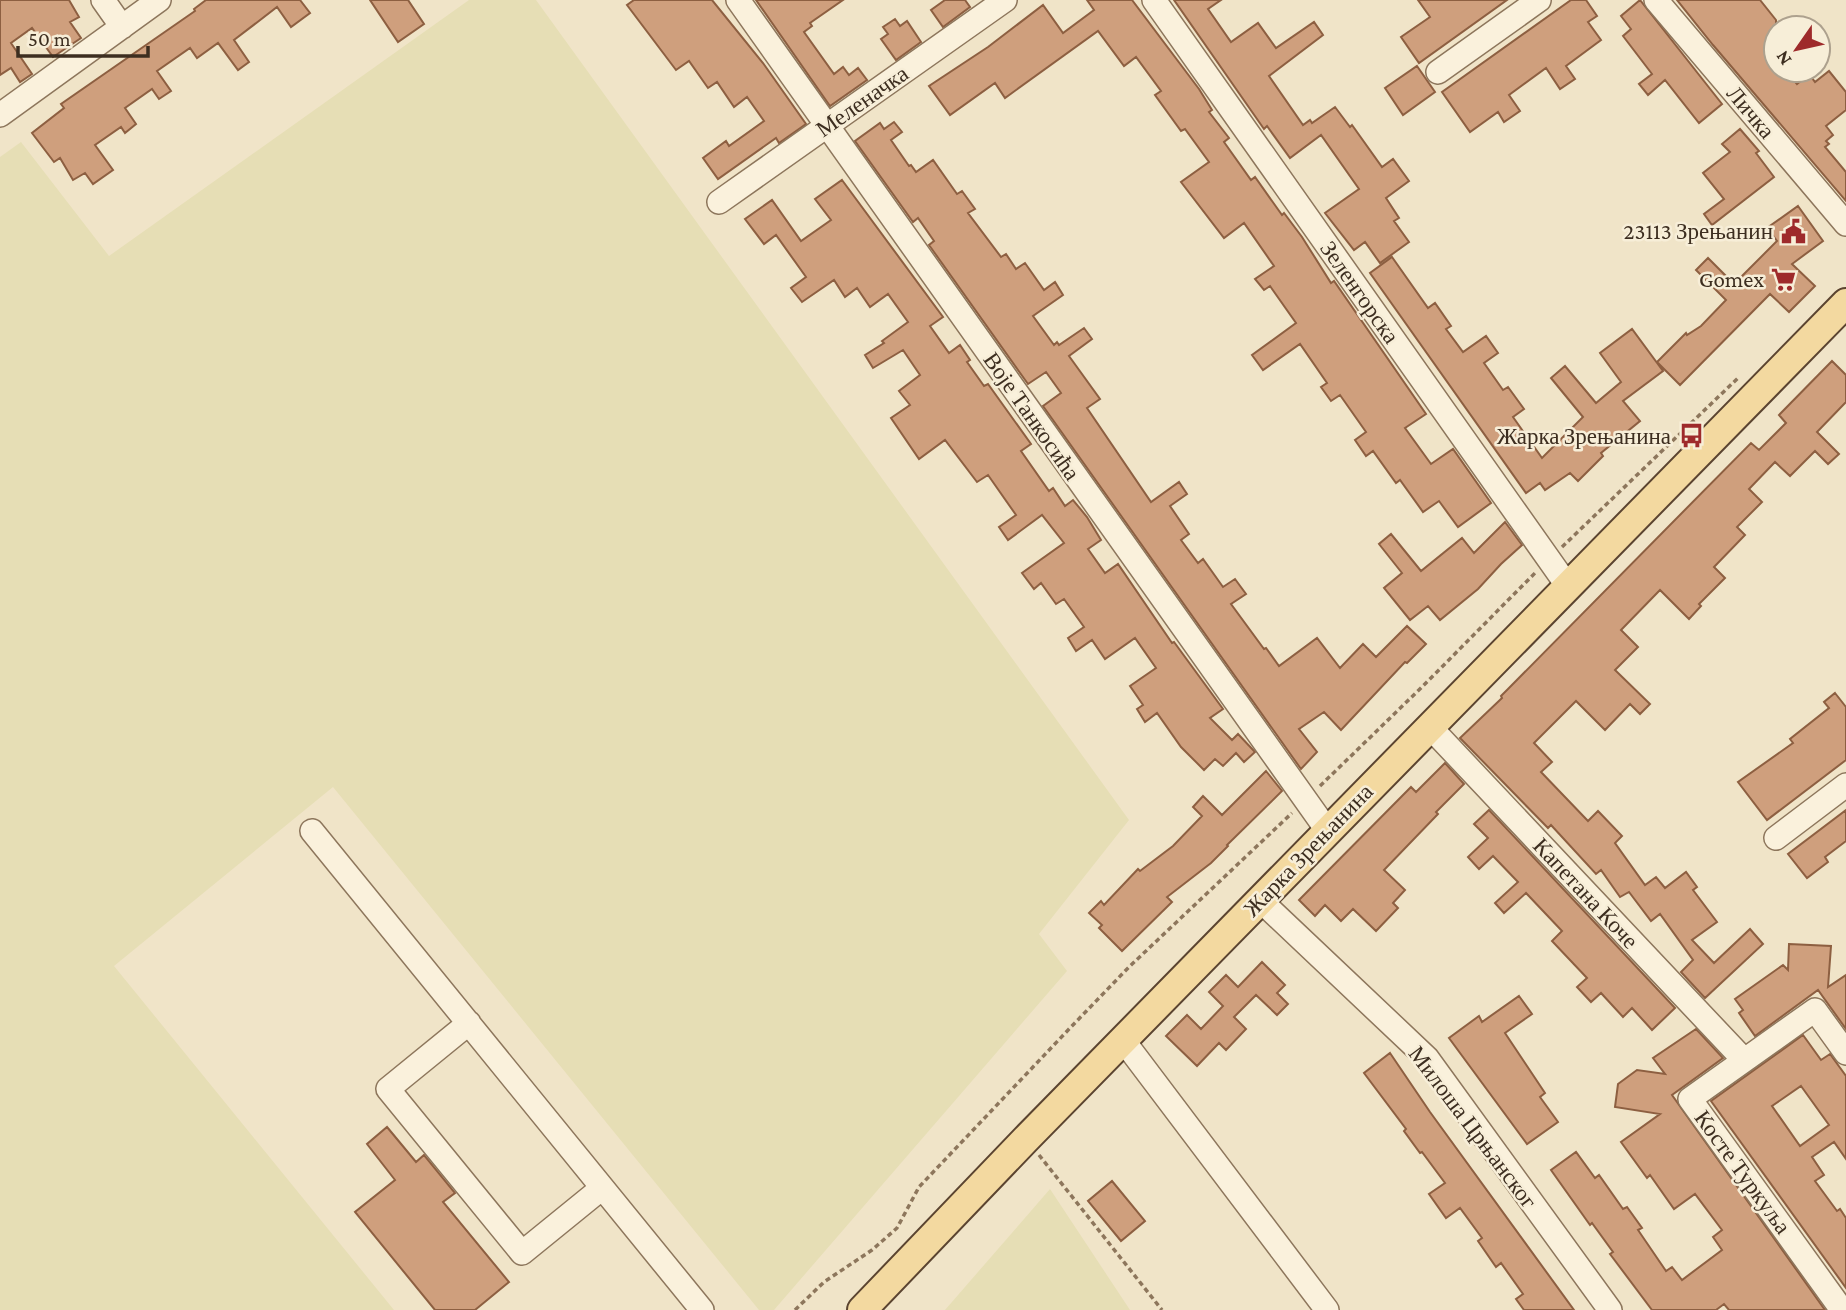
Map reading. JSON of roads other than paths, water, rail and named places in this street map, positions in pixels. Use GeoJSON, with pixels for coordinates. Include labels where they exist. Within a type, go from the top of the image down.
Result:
{"type":"FeatureCollection","features":[{"type":"Feature","properties":{"kind":"main road","name":"Жарка Зрењанина"},"geometry":{"type":"LineString","coordinates":[[862,1310],[1327,830],[1846,303]]}},
{"type":"Feature","properties":{"kind":"street"},"geometry":{"type":"LineString","coordinates":[[103,0],[122,27]]}},
{"type":"Feature","properties":{"kind":"street"},"geometry":{"type":"LineString","coordinates":[[0,115],[159,0]]}},
{"type":"Feature","properties":{"kind":"street","name":"Воје Танкосића"},"geometry":{"type":"LineString","coordinates":[[738,0],[1327,830]]}},
{"type":"Feature","properties":{"kind":"street","name":"Меленачка"},"geometry":{"type":"LineString","coordinates":[[719,202],[1005,0]]}},
{"type":"Feature","properties":{"kind":"street","name":"Зеленгорска"},"geometry":{"type":"LineString","coordinates":[[1154,0],[1567,585]]}},
{"type":"Feature","properties":{"kind":"street"},"geometry":{"type":"LineString","coordinates":[[1438,72],[1539,0]]}},
{"type":"Feature","properties":{"kind":"street","name":"Личка"},"geometry":{"type":"LineString","coordinates":[[1656,0],[1846,224]]}},
{"type":"Feature","properties":{"kind":"street","name":"Капетана Коче"},"geometry":{"type":"LineString","coordinates":[[1429,726],[1744,1060]]}},
{"type":"Feature","properties":{"kind":"street"},"geometry":{"type":"LineString","coordinates":[[1776,838],[1846,785]]}},
{"type":"Feature","properties":{"kind":"street"},"geometry":{"type":"LineString","coordinates":[[312,831],[702,1310]]}},
{"type":"Feature","properties":{"kind":"street","name":"Милоша Црњанског"},"geometry":{"type":"LineString","coordinates":[[1259,900],[1427,1058],[1610,1310]]}},
{"type":"Feature","properties":{"kind":"street","name":"Косте Туркуља"},"geometry":{"type":"LineString","coordinates":[[1842,1310],[1690,1099],[1815,1010],[1846,1054]]}},
{"type":"Feature","properties":{"kind":"street"},"geometry":{"type":"LineString","coordinates":[[468,1023],[388,1089],[522,1254],[602,1188]]}},
{"type":"Feature","properties":{"kind":"street"},"geometry":{"type":"LineString","coordinates":[[1123,1040],[1327,1310]]}},
{"type":"Feature","properties":{"kind":"place","name":"23113 Зрењанин"},"geometry":{"type":"Point","coordinates":[1793,231]}},
{"type":"Feature","properties":{"kind":"place","name":"Gomex"},"geometry":{"type":"Point","coordinates":[1784,279]}},
{"type":"Feature","properties":{"kind":"place","name":"Жарка Зрењанина"},"geometry":{"type":"Point","coordinates":[1691,436]}}]}
